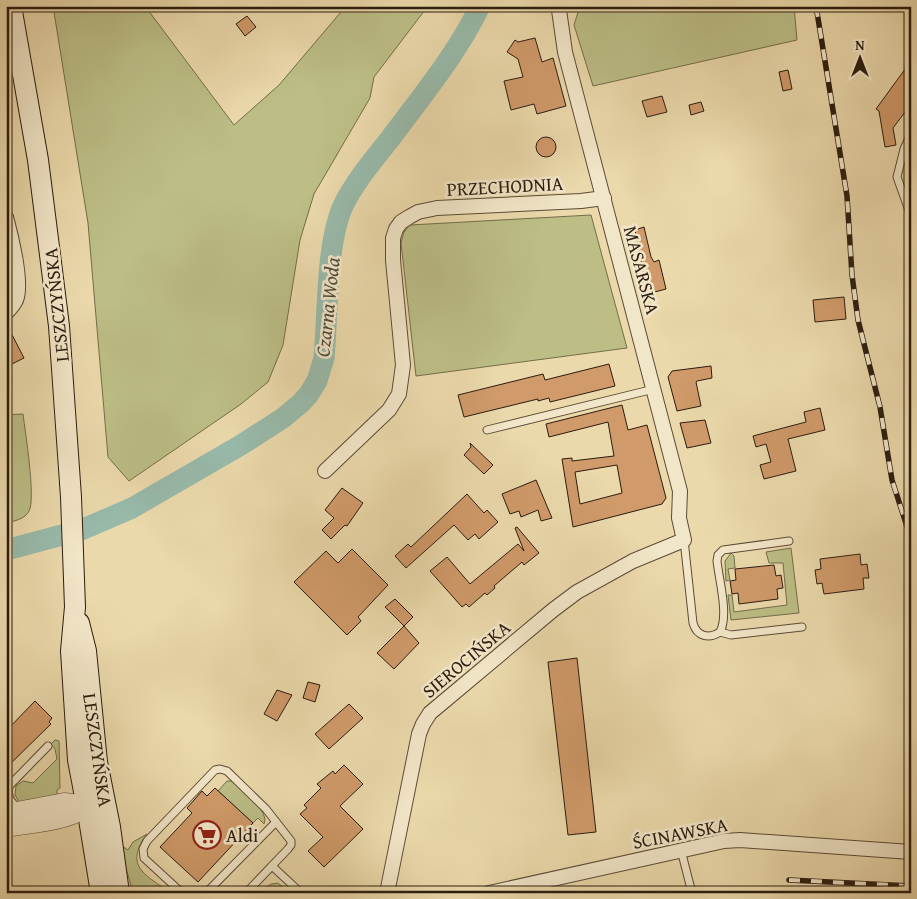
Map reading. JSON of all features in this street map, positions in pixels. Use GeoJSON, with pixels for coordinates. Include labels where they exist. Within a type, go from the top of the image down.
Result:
{"type":"FeatureCollection","features":[{"type":"Feature","properties":{"kind":"main road","name":"LESZCZYŃSKA"},"geometry":{"type":"LineString","coordinates":[[11,6],[38,160],[52,260],[62,360],[72,497],[75,607],[71,651],[78,760],[87,807],[101,831],[119,893]]}},
{"type":"Feature","properties":{"kind":"main road","name":"LESZCZYŃSKA"},"geometry":{"type":"LineString","coordinates":[[75,607],[86,651],[99,777],[101,893]]}},
{"type":"Feature","properties":{"kind":"street","name":"MASARSKA"},"geometry":{"type":"LineString","coordinates":[[559,10],[565,52],[680,492],[679,518],[684,540]]}},
{"type":"Feature","properties":{"kind":"street","name":"PRZECHODNIA"},"geometry":{"type":"LineString","coordinates":[[325,471],[389,410],[400,392],[403,354],[392,248],[396,229],[401,222],[418,212],[437,208],[581,201],[604,198]]}},
{"type":"Feature","properties":{"kind":"street"},"geometry":{"type":"LineString","coordinates":[[6,217],[15,258],[18,289],[16,301],[6,313]]}},
{"type":"Feature","properties":{"kind":"street","name":"SIEROCIŃSKA"},"geometry":{"type":"LineString","coordinates":[[386,893],[419,734],[430,713],[577,592],[633,561],[684,540]]}},
{"type":"Feature","properties":{"kind":"street"},"geometry":{"type":"LineString","coordinates":[[65,810],[78,760]]}},
{"type":"Feature","properties":{"kind":"street"},"geometry":{"type":"LineString","coordinates":[[6,813],[24,810],[65,810],[74,815],[87,807],[97,793],[99,777]]}},
{"type":"Feature","properties":{"kind":"street"},"geometry":{"type":"LineString","coordinates":[[6,828],[65,810]]}},
{"type":"Feature","properties":{"kind":"street"},"geometry":{"type":"LineString","coordinates":[[65,810],[81,823],[101,831]]}},
{"type":"Feature","properties":{"kind":"street","name":"ŚCINAWSKA"},"geometry":{"type":"LineString","coordinates":[[489,893],[719,841],[740,840],[911,852]]}},
{"type":"Feature","properties":{"kind":"lane"},"geometry":{"type":"LineString","coordinates":[[911,134],[904,149],[897,177],[911,216]]}},
{"type":"Feature","properties":{"kind":"lane"},"geometry":{"type":"LineString","coordinates":[[487,430],[654,390]]}},
{"type":"Feature","properties":{"kind":"lane"},"geometry":{"type":"LineString","coordinates":[[684,540],[695,630],[701,635],[708,637],[720,632],[731,634],[802,627]]}},
{"type":"Feature","properties":{"kind":"lane"},"geometry":{"type":"LineString","coordinates":[[720,632],[724,626],[724,614],[717,561],[718,555],[723,550],[789,541]]}},
{"type":"Feature","properties":{"kind":"lane"},"geometry":{"type":"LineString","coordinates":[[24,810],[11,801],[8,788],[48,746]]}},
{"type":"Feature","properties":{"kind":"lane"},"geometry":{"type":"LineString","coordinates":[[182,893],[144,858],[143,849],[147,841],[215,770],[224,770],[266,810],[288,837],[291,845],[246,893]]}},
{"type":"Feature","properties":{"kind":"lane"},"geometry":{"type":"LineString","coordinates":[[206,893],[276,822]]}},
{"type":"Feature","properties":{"kind":"lane"},"geometry":{"type":"LineString","coordinates":[[681,850],[692,893]]}},
{"type":"Feature","properties":{"kind":"lane"},"geometry":{"type":"LineString","coordinates":[[272,866],[301,893]]}},
{"type":"Feature","properties":{"kind":"green space"},"geometry":{"type":"Polygon","coordinates":[[[53,6],[145,6],[234,125],[279,85],[346,6],[428,6],[374,77],[370,98],[314,194],[300,240],[283,345],[268,382],[241,404],[129,481],[108,457],[88,223],[53,6]]]}},
{"type":"Feature","properties":{"kind":"green space"},"geometry":{"type":"Polygon","coordinates":[[[580,6],[794,6],[797,40],[593,86],[574,25],[580,6]]]}},
{"type":"Feature","properties":{"kind":"green space"},"geometry":{"type":"Polygon","coordinates":[[[591,215],[627,348],[416,376],[401,243],[404,232],[410,225],[591,215]]]}},
{"type":"Feature","properties":{"kind":"green space"},"geometry":{"type":"Polygon","coordinates":[[[23,414],[31,479],[31,504],[25,516],[6,523],[6,415],[23,414]]]}},
{"type":"Feature","properties":{"kind":"green space"},"geometry":{"type":"Polygon","coordinates":[[[791,548],[799,613],[731,620],[728,595],[732,595],[734,612],[787,605],[783,563],[769,563],[766,552],[791,548]]]}},
{"type":"Feature","properties":{"kind":"green space"},"geometry":{"type":"Polygon","coordinates":[[[731,553],[734,556],[735,568],[728,569],[730,580],[726,581],[725,561],[731,553]]]}},
{"type":"Feature","properties":{"kind":"green space"},"geometry":{"type":"Polygon","coordinates":[[[55,740],[59,741],[60,788],[57,790],[57,796],[23,804],[19,802],[15,795],[16,786],[23,781],[33,783],[57,759],[55,749],[51,744],[55,740]]]}},
{"type":"Feature","properties":{"kind":"green space"},"geometry":{"type":"Polygon","coordinates":[[[227,781],[232,781],[254,801],[263,813],[264,824],[258,818],[253,823],[218,791],[227,781]]]}},
{"type":"Feature","properties":{"kind":"green space"},"geometry":{"type":"Polygon","coordinates":[[[147,834],[140,845],[137,862],[146,875],[171,893],[132,893],[119,844],[128,850],[133,842],[147,834]]]}},
{"type":"Feature","properties":{"kind":"green space"},"geometry":{"type":"Polygon","coordinates":[[[278,883],[290,893],[265,893],[262,890],[271,884],[278,883]]]}},
{"type":"Feature","properties":{"kind":"building"},"geometry":{"type":"Polygon","coordinates":[[[247,16],[256,27],[245,36],[236,24],[247,16]]]}},
{"type":"Feature","properties":{"kind":"building"},"geometry":{"type":"Polygon","coordinates":[[[535,38],[542,62],[553,58],[566,106],[537,114],[534,104],[511,110],[504,81],[523,77],[518,59],[507,52],[515,40],[518,42],[535,38]]]}},
{"type":"Feature","properties":{"kind":"building"},"geometry":{"type":"Polygon","coordinates":[[[911,61],[911,104],[893,128],[896,145],[885,147],[879,111],[876,109],[911,61]]]}},
{"type":"Feature","properties":{"kind":"building"},"geometry":{"type":"Polygon","coordinates":[[[788,70],[792,89],[783,91],[779,72],[788,70]]]}},
{"type":"Feature","properties":{"kind":"building"},"geometry":{"type":"Polygon","coordinates":[[[662,96],[667,112],[647,117],[642,101],[662,96]]]}},
{"type":"Feature","properties":{"kind":"building"},"geometry":{"type":"Polygon","coordinates":[[[701,102],[704,111],[691,115],[689,105],[701,102]]]}},
{"type":"Feature","properties":{"kind":"building"},"geometry":{"type":"Polygon","coordinates":[[[546,137],[553,140],[556,147],[553,154],[546,157],[539,154],[536,147],[539,140],[546,137]]]}},
{"type":"Feature","properties":{"kind":"building"},"geometry":{"type":"Polygon","coordinates":[[[644,227],[651,257],[654,262],[659,260],[666,289],[647,294],[640,265],[642,265],[635,230],[644,227]]]}},
{"type":"Feature","properties":{"kind":"building"},"geometry":{"type":"Polygon","coordinates":[[[844,297],[846,319],[815,322],[813,300],[844,297]]]}},
{"type":"Feature","properties":{"kind":"building"},"geometry":{"type":"Polygon","coordinates":[[[6,323],[24,358],[6,367],[6,323]]]}},
{"type":"Feature","properties":{"kind":"building"},"geometry":{"type":"Polygon","coordinates":[[[609,364],[615,386],[550,402],[549,398],[538,401],[538,399],[464,417],[458,395],[543,374],[545,380],[609,364]]]}},
{"type":"Feature","properties":{"kind":"building"},"geometry":{"type":"Polygon","coordinates":[[[711,366],[712,378],[696,382],[701,406],[677,411],[668,377],[672,371],[711,366]]]}},
{"type":"Feature","properties":{"kind":"building"},"geometry":{"type":"Polygon","coordinates":[[[622,405],[628,430],[647,425],[666,498],[662,504],[573,527],[562,459],[572,458],[572,461],[614,456],[608,422],[549,437],[546,424],[622,405]],[[617,465],[575,472],[580,504],[622,493],[617,465]]]}},
{"type":"Feature","properties":{"kind":"building"},"geometry":{"type":"Polygon","coordinates":[[[820,408],[825,430],[788,439],[796,471],[764,479],[760,465],[771,462],[766,444],[756,447],[753,436],[806,422],[804,412],[820,408]]]}},
{"type":"Feature","properties":{"kind":"building"},"geometry":{"type":"Polygon","coordinates":[[[705,420],[711,443],[687,448],[680,423],[705,420]]]}},
{"type":"Feature","properties":{"kind":"building"},"geometry":{"type":"Polygon","coordinates":[[[470,443],[493,465],[484,474],[464,455],[471,447],[470,443]]]}},
{"type":"Feature","properties":{"kind":"building"},"geometry":{"type":"Polygon","coordinates":[[[536,480],[552,518],[541,521],[538,510],[521,517],[519,511],[510,514],[502,494],[536,480]]]}},
{"type":"Feature","properties":{"kind":"building"},"geometry":{"type":"Polygon","coordinates":[[[342,488],[363,503],[347,526],[345,525],[331,539],[322,530],[334,518],[325,510],[342,488]]]}},
{"type":"Feature","properties":{"kind":"building"},"geometry":{"type":"Polygon","coordinates":[[[467,494],[484,513],[487,510],[498,522],[479,539],[475,534],[468,540],[454,525],[406,568],[395,556],[408,544],[411,547],[467,494]]]}},
{"type":"Feature","properties":{"kind":"building"},"geometry":{"type":"Polygon","coordinates":[[[517,527],[539,553],[524,565],[522,562],[494,586],[495,588],[487,595],[485,593],[469,607],[466,604],[462,607],[430,571],[447,557],[470,584],[518,544],[524,551],[515,528],[517,527]]]}},
{"type":"Feature","properties":{"kind":"building"},"geometry":{"type":"Polygon","coordinates":[[[352,549],[388,585],[358,617],[361,621],[347,635],[294,582],[326,551],[338,563],[352,549]]]}},
{"type":"Feature","properties":{"kind":"building"},"geometry":{"type":"Polygon","coordinates":[[[860,554],[861,565],[867,564],[869,578],[863,578],[864,589],[824,594],[822,583],[817,584],[815,570],[821,569],[820,559],[860,554]]]}},
{"type":"Feature","properties":{"kind":"building"},"geometry":{"type":"Polygon","coordinates":[[[774,565],[776,576],[781,575],[783,588],[777,589],[778,599],[739,604],[738,593],[732,594],[730,581],[736,580],[735,569],[774,565]]]}},
{"type":"Feature","properties":{"kind":"building"},"geometry":{"type":"Polygon","coordinates":[[[395,599],[413,617],[404,626],[385,607],[395,599]]]}},
{"type":"Feature","properties":{"kind":"building"},"geometry":{"type":"Polygon","coordinates":[[[404,626],[419,643],[394,669],[377,653],[404,626]]]}},
{"type":"Feature","properties":{"kind":"building"},"geometry":{"type":"Polygon","coordinates":[[[577,658],[596,832],[568,835],[548,662],[577,658]]]}},
{"type":"Feature","properties":{"kind":"building"},"geometry":{"type":"Polygon","coordinates":[[[308,682],[320,685],[315,702],[303,698],[308,682]]]}},
{"type":"Feature","properties":{"kind":"building"},"geometry":{"type":"Polygon","coordinates":[[[277,690],[292,695],[277,721],[264,714],[277,690]]]}},
{"type":"Feature","properties":{"kind":"building"},"geometry":{"type":"Polygon","coordinates":[[[35,701],[52,718],[49,722],[51,724],[6,768],[6,731],[35,701]]]}},
{"type":"Feature","properties":{"kind":"building"},"geometry":{"type":"Polygon","coordinates":[[[349,704],[363,718],[329,749],[315,734],[349,704]]]}},
{"type":"Feature","properties":{"kind":"building"},"geometry":{"type":"Polygon","coordinates":[[[344,765],[363,784],[340,806],[363,829],[324,867],[308,851],[323,837],[300,814],[307,808],[304,805],[321,788],[317,784],[333,771],[335,774],[344,765]]]}},
{"type":"Feature","properties":{"kind":"building","name":"Aldi"},"geometry":{"type":"Polygon","coordinates":[[[215,788],[253,823],[198,882],[160,847],[192,813],[187,808],[202,791],[207,796],[215,788]]]}},
{"type":"Feature","properties":{"kind":"waterway","name":"Czarna Woda"},"geometry":{"type":"LineString","coordinates":[[6,550],[81,530],[132,508],[241,445],[283,418],[309,394],[317,381],[324,358],[330,261],[342,208],[364,172],[450,58],[480,6]]}},
{"type":"Feature","properties":{"kind":"railway"},"geometry":{"type":"LineString","coordinates":[[816,6],[847,196],[852,275],[858,320],[880,407],[892,480],[911,539]]}},
{"type":"Feature","properties":{"kind":"railway"},"geometry":{"type":"LineString","coordinates":[[789,880],[911,886]]}},
{"type":"Feature","properties":{"kind":"place","name":"Aldi"},"geometry":{"type":"Point","coordinates":[207,835]}}]}
